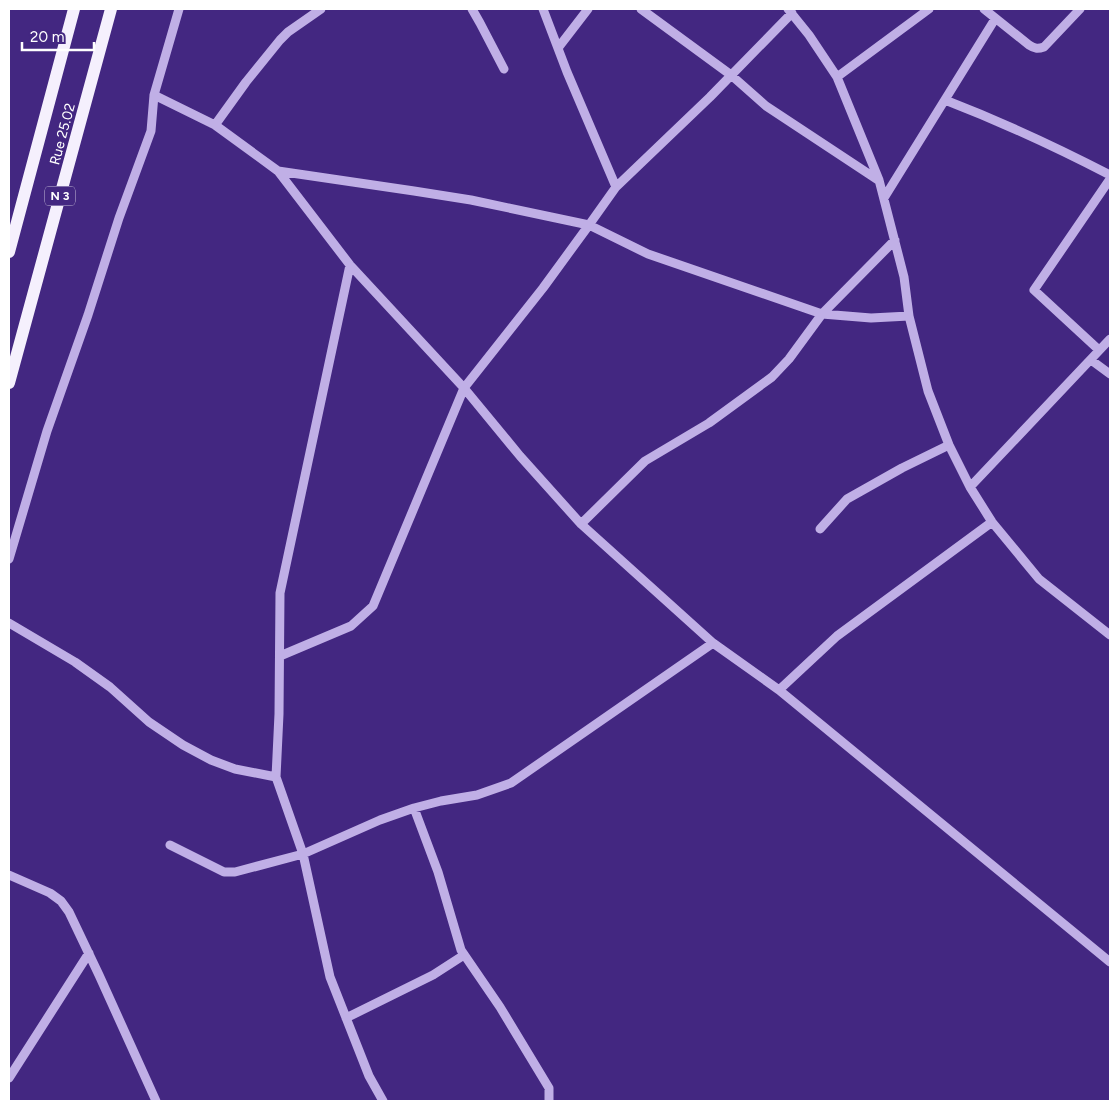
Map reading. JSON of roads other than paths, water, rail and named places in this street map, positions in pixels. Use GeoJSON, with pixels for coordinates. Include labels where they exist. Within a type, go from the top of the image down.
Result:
{"type":"FeatureCollection","features":[{"type":"Feature","properties":{"kind":"main road","name":"N 3"},"geometry":{"type":"LineString","coordinates":[[9,252],[74,9]]}},
{"type":"Feature","properties":{"kind":"main road","name":"Rue 25.02"},"geometry":{"type":"LineString","coordinates":[[9,383],[112,9]]}},
{"type":"Feature","properties":{"kind":"street"},"geometry":{"type":"LineString","coordinates":[[9,559],[47,431],[150,131],[154,96],[179,9]]}},
{"type":"Feature","properties":{"kind":"street"},"geometry":{"type":"LineString","coordinates":[[215,125],[280,40],[288,32],[321,9]]}},
{"type":"Feature","properties":{"kind":"street"},"geometry":{"type":"LineString","coordinates":[[472,9],[504,69]]}},
{"type":"Feature","properties":{"kind":"street"},"geometry":{"type":"LineString","coordinates":[[543,9],[616,187]]}},
{"type":"Feature","properties":{"kind":"street"},"geometry":{"type":"LineString","coordinates":[[558,48],[588,9]]}},
{"type":"Feature","properties":{"kind":"street"},"geometry":{"type":"LineString","coordinates":[[641,9],[731,75],[766,106],[879,180]]}},
{"type":"Feature","properties":{"kind":"street"},"geometry":{"type":"LineString","coordinates":[[837,77],[929,9]]}},
{"type":"Feature","properties":{"kind":"street"},"geometry":{"type":"LineString","coordinates":[[984,9],[1034,48],[1044,46],[1080,9]]}},
{"type":"Feature","properties":{"kind":"street"},"geometry":{"type":"LineString","coordinates":[[280,656],[351,626],[372,606],[464,388],[543,288],[616,187],[703,104],[790,11],[809,35],[837,77],[879,180],[904,277],[910,316],[928,391],[949,445],[970,487],[992,522],[1039,579],[1110,635]]}},
{"type":"Feature","properties":{"kind":"street"},"geometry":{"type":"LineString","coordinates":[[884,198],[995,19]]}},
{"type":"Feature","properties":{"kind":"street"},"geometry":{"type":"LineString","coordinates":[[154,96],[215,125],[278,172],[350,264],[464,388],[520,456],[581,524],[712,643],[779,690],[1110,962]]}},
{"type":"Feature","properties":{"kind":"street"},"geometry":{"type":"LineString","coordinates":[[945,100],[1044,141],[1110,175]]}},
{"type":"Feature","properties":{"kind":"street"},"geometry":{"type":"LineString","coordinates":[[278,172],[424,192],[589,225],[648,254],[822,314],[871,318],[910,316]]}},
{"type":"Feature","properties":{"kind":"street"},"geometry":{"type":"LineString","coordinates":[[1099,350],[1034,290],[1110,179]]}},
{"type":"Feature","properties":{"kind":"street"},"geometry":{"type":"LineString","coordinates":[[581,524],[645,461],[709,423],[772,377],[789,359],[822,314],[895,240]]}},
{"type":"Feature","properties":{"kind":"street"},"geometry":{"type":"LineString","coordinates":[[350,264],[280,593],[276,777],[303,854],[330,977],[369,1076],[383,1101]]}},
{"type":"Feature","properties":{"kind":"street"},"geometry":{"type":"LineString","coordinates":[[970,487],[1110,339]]}},
{"type":"Feature","properties":{"kind":"street"},"geometry":{"type":"LineString","coordinates":[[1090,360],[1110,374]]}},
{"type":"Feature","properties":{"kind":"street"},"geometry":{"type":"LineString","coordinates":[[820,529],[847,500],[902,468],[949,445]]}},
{"type":"Feature","properties":{"kind":"street"},"geometry":{"type":"LineString","coordinates":[[779,690],[837,636],[992,522]]}},
{"type":"Feature","properties":{"kind":"street"},"geometry":{"type":"LineString","coordinates":[[9,623],[75,662],[110,687],[149,722],[183,745],[211,760],[235,769],[276,777]]}},
{"type":"Feature","properties":{"kind":"street"},"geometry":{"type":"LineString","coordinates":[[170,845],[224,872],[235,872],[303,854],[380,820],[414,808],[477,795],[512,783],[712,643]]}},
{"type":"Feature","properties":{"kind":"street"},"geometry":{"type":"LineString","coordinates":[[414,808],[438,872],[464,955],[500,1007],[549,1088],[549,1101]]}},
{"type":"Feature","properties":{"kind":"street"},"geometry":{"type":"LineString","coordinates":[[9,875],[50,893],[69,912],[156,1101]]}},
{"type":"Feature","properties":{"kind":"street"},"geometry":{"type":"LineString","coordinates":[[9,1078],[89,953]]}},
{"type":"Feature","properties":{"kind":"street"},"geometry":{"type":"LineString","coordinates":[[346,1018],[434,975],[464,955]]}}]}
